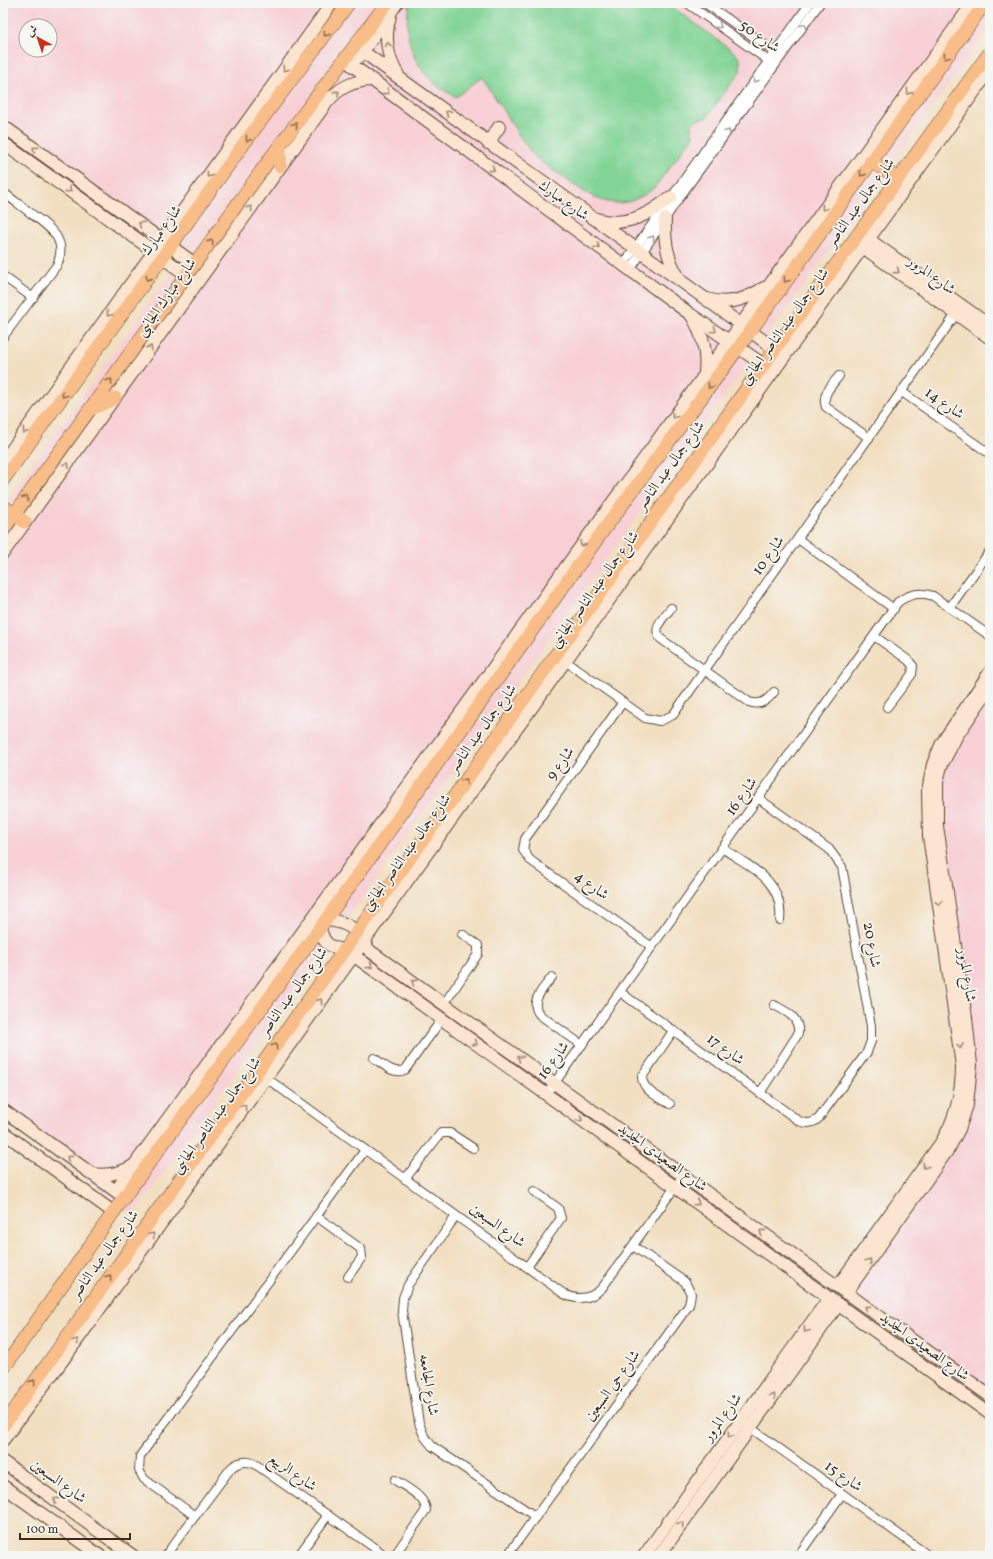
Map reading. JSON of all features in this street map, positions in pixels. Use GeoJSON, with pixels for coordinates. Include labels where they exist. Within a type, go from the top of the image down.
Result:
{"type":"FeatureCollection","features":[{"type":"Feature","properties":{"kind":"main road"},"geometry":{"type":"LineString","coordinates":[[167,243],[332,3]]}},
{"type":"Feature","properties":{"kind":"main road","name":"شارع مبارك"},"geometry":{"type":"LineString","coordinates":[[3,480],[159,254],[349,3]]}},
{"type":"Feature","properties":{"kind":"main road"},"geometry":{"type":"LineString","coordinates":[[703,298],[713,301],[735,301],[755,294],[772,280],[812,235],[956,35],[972,3]]}},
{"type":"Feature","properties":{"kind":"main road","name":"شارع جمال عبد الناصر"},"geometry":{"type":"LineString","coordinates":[[3,1369],[113,1212],[195,1091],[323,924],[391,818],[601,525],[812,235],[871,161],[956,35],[985,3]]}},
{"type":"Feature","properties":{"kind":"main road"},"geometry":{"type":"LineString","coordinates":[[3,530],[280,145],[349,63],[392,5]]}},
{"type":"Feature","properties":{"kind":"main road"},"geometry":{"type":"LineString","coordinates":[[392,5],[388,27],[387,45],[392,62],[400,78]]}},
{"type":"Feature","properties":{"kind":"main road","name":"شارع مبارك"},"geometry":{"type":"LineString","coordinates":[[359,49],[775,349]]}},
{"type":"Feature","properties":{"kind":"main road","name":"شارع جمال عبد الناصر"},"geometry":{"type":"LineString","coordinates":[[3,1426],[61,1354],[768,367],[775,349],[861,240],[898,179],[990,52]]}},
{"type":"Feature","properties":{"kind":"main road","name":"شارع مبارك"},"geometry":{"type":"LineString","coordinates":[[349,63],[690,314],[768,367]]}},
{"type":"Feature","properties":{"kind":"main road","name":"شارع جمال عبد الناصر الجانبى"},"geometry":{"type":"LineString","coordinates":[[360,937],[564,660],[768,367],[861,240],[990,70]]}},
{"type":"Feature","properties":{"kind":"main road","name":"شارع مبارك الجانبى"},"geometry":{"type":"LineString","coordinates":[[3,553],[280,166],[333,96],[354,82],[371,80]]}},
{"type":"Feature","properties":{"kind":"main road"},"geometry":{"type":"LineString","coordinates":[[450,138],[462,123]]}},
{"type":"Feature","properties":{"kind":"main road"},"geometry":{"type":"LineString","coordinates":[[3,126],[195,264]]}},
{"type":"Feature","properties":{"kind":"main road"},"geometry":{"type":"LineString","coordinates":[[488,143],[499,127]]}},
{"type":"Feature","properties":{"kind":"main road"},"geometry":{"type":"LineString","coordinates":[[3,142],[187,275]]}},
{"type":"Feature","properties":{"kind":"main road"},"geometry":{"type":"LineString","coordinates":[[280,145],[280,166]]}},
{"type":"Feature","properties":{"kind":"main road"},"geometry":{"type":"LineString","coordinates":[[871,161],[898,179]]}},
{"type":"Feature","properties":{"kind":"main road"},"geometry":{"type":"LineString","coordinates":[[590,217],[609,221],[629,221],[647,214],[674,199]]}},
{"type":"Feature","properties":{"kind":"main road"},"geometry":{"type":"LineString","coordinates":[[665,219],[665,238],[668,253],[672,266],[683,283]]}},
{"type":"Feature","properties":{"kind":"main road","name":"شارع المرور"},"geometry":{"type":"LineString","coordinates":[[861,240],[959,310],[990,338]]}},
{"type":"Feature","properties":{"kind":"main road"},"geometry":{"type":"LineString","coordinates":[[3,462],[159,254]]}},
{"type":"Feature","properties":{"kind":"main road"},"geometry":{"type":"LineString","coordinates":[[745,328],[772,280]]}},
{"type":"Feature","properties":{"kind":"main road","name":"شارع المرور"},"geometry":{"type":"LineString","coordinates":[[959,310],[990,326]]}},
{"type":"Feature","properties":{"kind":"main road"},"geometry":{"type":"LineString","coordinates":[[690,314],[699,329],[704,346],[705,373]]}},
{"type":"Feature","properties":{"kind":"main road"},"geometry":{"type":"LineString","coordinates":[[601,525],[705,373],[734,344]]}},
{"type":"Feature","properties":{"kind":"main road"},"geometry":{"type":"LineString","coordinates":[[89,410],[115,398]]}},
{"type":"Feature","properties":{"kind":"main road"},"geometry":{"type":"LineString","coordinates":[[3,506],[26,522]]}},
{"type":"Feature","properties":{"kind":"main road","name":"شارع المرور"},"geometry":{"type":"LineString","coordinates":[[842,1289],[941,1143],[951,1126],[958,1103],[962,1075],[961,1018],[939,874],[927,819],[930,772],[936,755],[949,730],[990,672]]}},
{"type":"Feature","properties":{"kind":"main road","name":"شارع المرور"},"geometry":{"type":"LineString","coordinates":[[939,874],[936,818],[939,774],[957,735],[990,687]]}},
{"type":"Feature","properties":{"kind":"main road"},"geometry":{"type":"LineString","coordinates":[[124,1196],[120,1191],[120,1187],[137,1163],[195,1091],[391,818]]}},
{"type":"Feature","properties":{"kind":"main road","name":"شارع الصعيدى الجديد"},"geometry":{"type":"LineString","coordinates":[[990,1396],[370,951],[360,937],[345,924],[323,924],[326,943],[336,949],[349,952],[990,1414]]}},
{"type":"Feature","properties":{"kind":"main road","name":"شارع جمال عبد الناصر الجانبى"},"geometry":{"type":"LineString","coordinates":[[226,1122],[265,1077],[291,1032]]}},
{"type":"Feature","properties":{"kind":"main road"},"geometry":{"type":"LineString","coordinates":[[3,1110],[124,1196]]}},
{"type":"Feature","properties":{"kind":"main road"},"geometry":{"type":"LineString","coordinates":[[3,1132],[113,1212]]}},
{"type":"Feature","properties":{"kind":"main road"},"geometry":{"type":"LineString","coordinates":[[91,1174],[110,1175],[125,1170],[137,1163]]}},
{"type":"Feature","properties":{"kind":"main road","name":"شارع المرور"},"geometry":{"type":"LineString","coordinates":[[659,1556],[745,1425],[833,1301]]}},
{"type":"Feature","properties":{"kind":"main road"},"geometry":{"type":"LineString","coordinates":[[888,1341],[897,1329]]}},
{"type":"Feature","properties":{"kind":"main road"},"geometry":{"type":"LineString","coordinates":[[3,1440],[61,1354]]}},
{"type":"Feature","properties":{"kind":"main road","name":"شارع المرور"},"geometry":{"type":"LineString","coordinates":[[644,1556],[745,1425]]}},
{"type":"Feature","properties":{"kind":"main road","name":"شارع السبعين"},"geometry":{"type":"LineString","coordinates":[[3,1462],[133,1556]]}},
{"type":"Feature","properties":{"kind":"main road"},"geometry":{"type":"LineString","coordinates":[[3,1486],[94,1554]]}},
{"type":"Feature","properties":{"kind":"street","name":"شارع 50"},"geometry":{"type":"LineString","coordinates":[[687,3],[772,63]]}},
{"type":"Feature","properties":{"kind":"street","name":"شارع 50"},"geometry":{"type":"LineString","coordinates":[[704,3],[782,57]]}},
{"type":"Feature","properties":{"kind":"street"},"geometry":{"type":"LineString","coordinates":[[627,267],[772,63],[775,52],[810,3]]}},
{"type":"Feature","properties":{"kind":"street"},"geometry":{"type":"LineString","coordinates":[[772,63],[782,57],[820,3]]}},
{"type":"Feature","properties":{"kind":"street"},"geometry":{"type":"LineString","coordinates":[[3,192],[51,228],[60,240],[61,250],[57,265],[3,337]]}},
{"type":"Feature","properties":{"kind":"street"},"geometry":{"type":"LineString","coordinates":[[638,251],[665,219],[674,199]]}},
{"type":"Feature","properties":{"kind":"street"},"geometry":{"type":"LineString","coordinates":[[3,276],[33,298]]}},
{"type":"Feature","properties":{"kind":"street","name":"شارع 10"},"geometry":{"type":"LineString","coordinates":[[564,660],[645,718],[655,721],[665,720],[676,712],[959,310]]}},
{"type":"Feature","properties":{"kind":"street"},"geometry":{"type":"LineString","coordinates":[[839,376],[826,394],[824,402],[826,407],[869,438]]}},
{"type":"Feature","properties":{"kind":"street","name":"شارع 14"},"geometry":{"type":"LineString","coordinates":[[902,392],[990,454]]}},
{"type":"Feature","properties":{"kind":"street"},"geometry":{"type":"LineString","coordinates":[[798,539],[894,609]]}},
{"type":"Feature","properties":{"kind":"street"},"geometry":{"type":"LineString","coordinates":[[950,607],[990,551]]}},
{"type":"Feature","properties":{"kind":"street","name":"شارع 16"},"geometry":{"type":"LineString","coordinates":[[546,1095],[874,636],[903,598],[919,593],[933,596],[990,636]]}},
{"type":"Feature","properties":{"kind":"street"},"geometry":{"type":"LineString","coordinates":[[671,608],[658,624],[658,635],[749,702],[756,704],[763,702],[774,692]]}},
{"type":"Feature","properties":{"kind":"street"},"geometry":{"type":"LineString","coordinates":[[874,636],[908,660],[913,666],[912,674],[887,707]]}},
{"type":"Feature","properties":{"kind":"street","name":"شارع 9"},"geometry":{"type":"LineString","coordinates":[[524,842],[623,702]]}},
{"type":"Feature","properties":{"kind":"street","name":"شارع 20"},"geometry":{"type":"LineString","coordinates":[[758,798],[830,849],[839,862],[843,872],[872,1026],[871,1041],[867,1052],[816,1121]]}},
{"type":"Feature","properties":{"kind":"street","name":"شارع 4"},"geometry":{"type":"LineString","coordinates":[[524,842],[524,850],[528,858],[652,948]]}},
{"type":"Feature","properties":{"kind":"street"},"geometry":{"type":"LineString","coordinates":[[722,848],[771,883],[779,899],[780,920]]}},
{"type":"Feature","properties":{"kind":"street"},"geometry":{"type":"LineString","coordinates":[[444,1004],[478,954],[478,946],[462,934]]}},
{"type":"Feature","properties":{"kind":"street"},"geometry":{"type":"LineString","coordinates":[[552,977],[537,998],[535,1005],[536,1010],[540,1015],[582,1045]]}},
{"type":"Feature","properties":{"kind":"street","name":"شارع 17"},"geometry":{"type":"LineString","coordinates":[[620,992],[802,1122],[810,1123],[816,1121]]}},
{"type":"Feature","properties":{"kind":"street"},"geometry":{"type":"LineString","coordinates":[[760,1093],[798,1034],[798,1026],[794,1018],[774,1005]]}},
{"type":"Feature","properties":{"kind":"street"},"geometry":{"type":"LineString","coordinates":[[374,1058],[393,1071],[398,1072],[405,1070],[442,1019]]}},
{"type":"Feature","properties":{"kind":"street"},"geometry":{"type":"LineString","coordinates":[[670,1104],[646,1088],[642,1078],[674,1031]]}},
{"type":"Feature","properties":{"kind":"street","name":"شارع السبعين"},"geometry":{"type":"LineString","coordinates":[[265,1077],[564,1294],[575,1298],[584,1298],[594,1295],[602,1288],[683,1176]]}},
{"type":"Feature","properties":{"kind":"street"},"geometry":{"type":"LineString","coordinates":[[405,1179],[441,1133],[450,1133],[473,1148]]}},
{"type":"Feature","properties":{"kind":"street"},"geometry":{"type":"LineString","coordinates":[[195,1516],[144,1479],[139,1470],[140,1456],[365,1150]]}},
{"type":"Feature","properties":{"kind":"street"},"geometry":{"type":"LineString","coordinates":[[527,1267],[561,1218],[558,1208],[534,1191]]}},
{"type":"Feature","properties":{"kind":"street"},"geometry":{"type":"LineString","coordinates":[[316,1216],[361,1249],[362,1257],[348,1277]]}},
{"type":"Feature","properties":{"kind":"street","name":"شارع الجامعه"},"geometry":{"type":"LineString","coordinates":[[456,1216],[408,1285],[403,1298],[402,1311],[419,1423],[424,1436],[432,1446],[536,1517]]}},
{"type":"Feature","properties":{"kind":"street","name":"شارع حي السبعين"},"geometry":{"type":"LineString","coordinates":[[508,1556],[689,1305],[691,1294],[685,1282],[632,1246]]}},
{"type":"Feature","properties":{"kind":"street","name":"شارع 15"},"geometry":{"type":"LineString","coordinates":[[745,1425],[929,1556]]}},
{"type":"Feature","properties":{"kind":"street","name":"شارع الربيع"},"geometry":{"type":"LineString","coordinates":[[164,1556],[231,1468],[237,1463],[244,1462],[255,1464],[386,1556]]}},
{"type":"Feature","properties":{"kind":"street"},"geometry":{"type":"LineString","coordinates":[[394,1556],[425,1512],[426,1507],[421,1498],[395,1480]]}},
{"type":"Feature","properties":{"kind":"street"},"geometry":{"type":"LineString","coordinates":[[798,1556],[842,1494]]}},
{"type":"Feature","properties":{"kind":"street"},"geometry":{"type":"LineString","coordinates":[[298,1556],[328,1515]]}},
{"type":"Feature","properties":{"kind":"shaded area"},"geometry":{"type":"Polygon","coordinates":[[[3,3],[990,3],[990,27],[134,1214],[3,1120],[3,506],[180,261],[3,134],[3,3]]]}},
{"type":"Feature","properties":{"kind":"shaded area"},"geometry":{"type":"Polygon","coordinates":[[[990,679],[990,1406],[838,1296],[931,1168],[964,1097],[932,790],[990,679]]]}},
{"type":"Feature","properties":{"kind":"green space"},"geometry":{"type":"Polygon","coordinates":[[[410,3],[606,3],[617,11],[623,10],[630,3],[667,3],[734,52],[740,59],[740,72],[706,118],[696,120],[691,125],[693,136],[655,187],[642,196],[630,201],[618,203],[607,202],[585,192],[536,157],[519,136],[482,77],[456,97],[437,86],[427,76],[415,57],[408,37],[407,26],[410,3]]]}}]}
